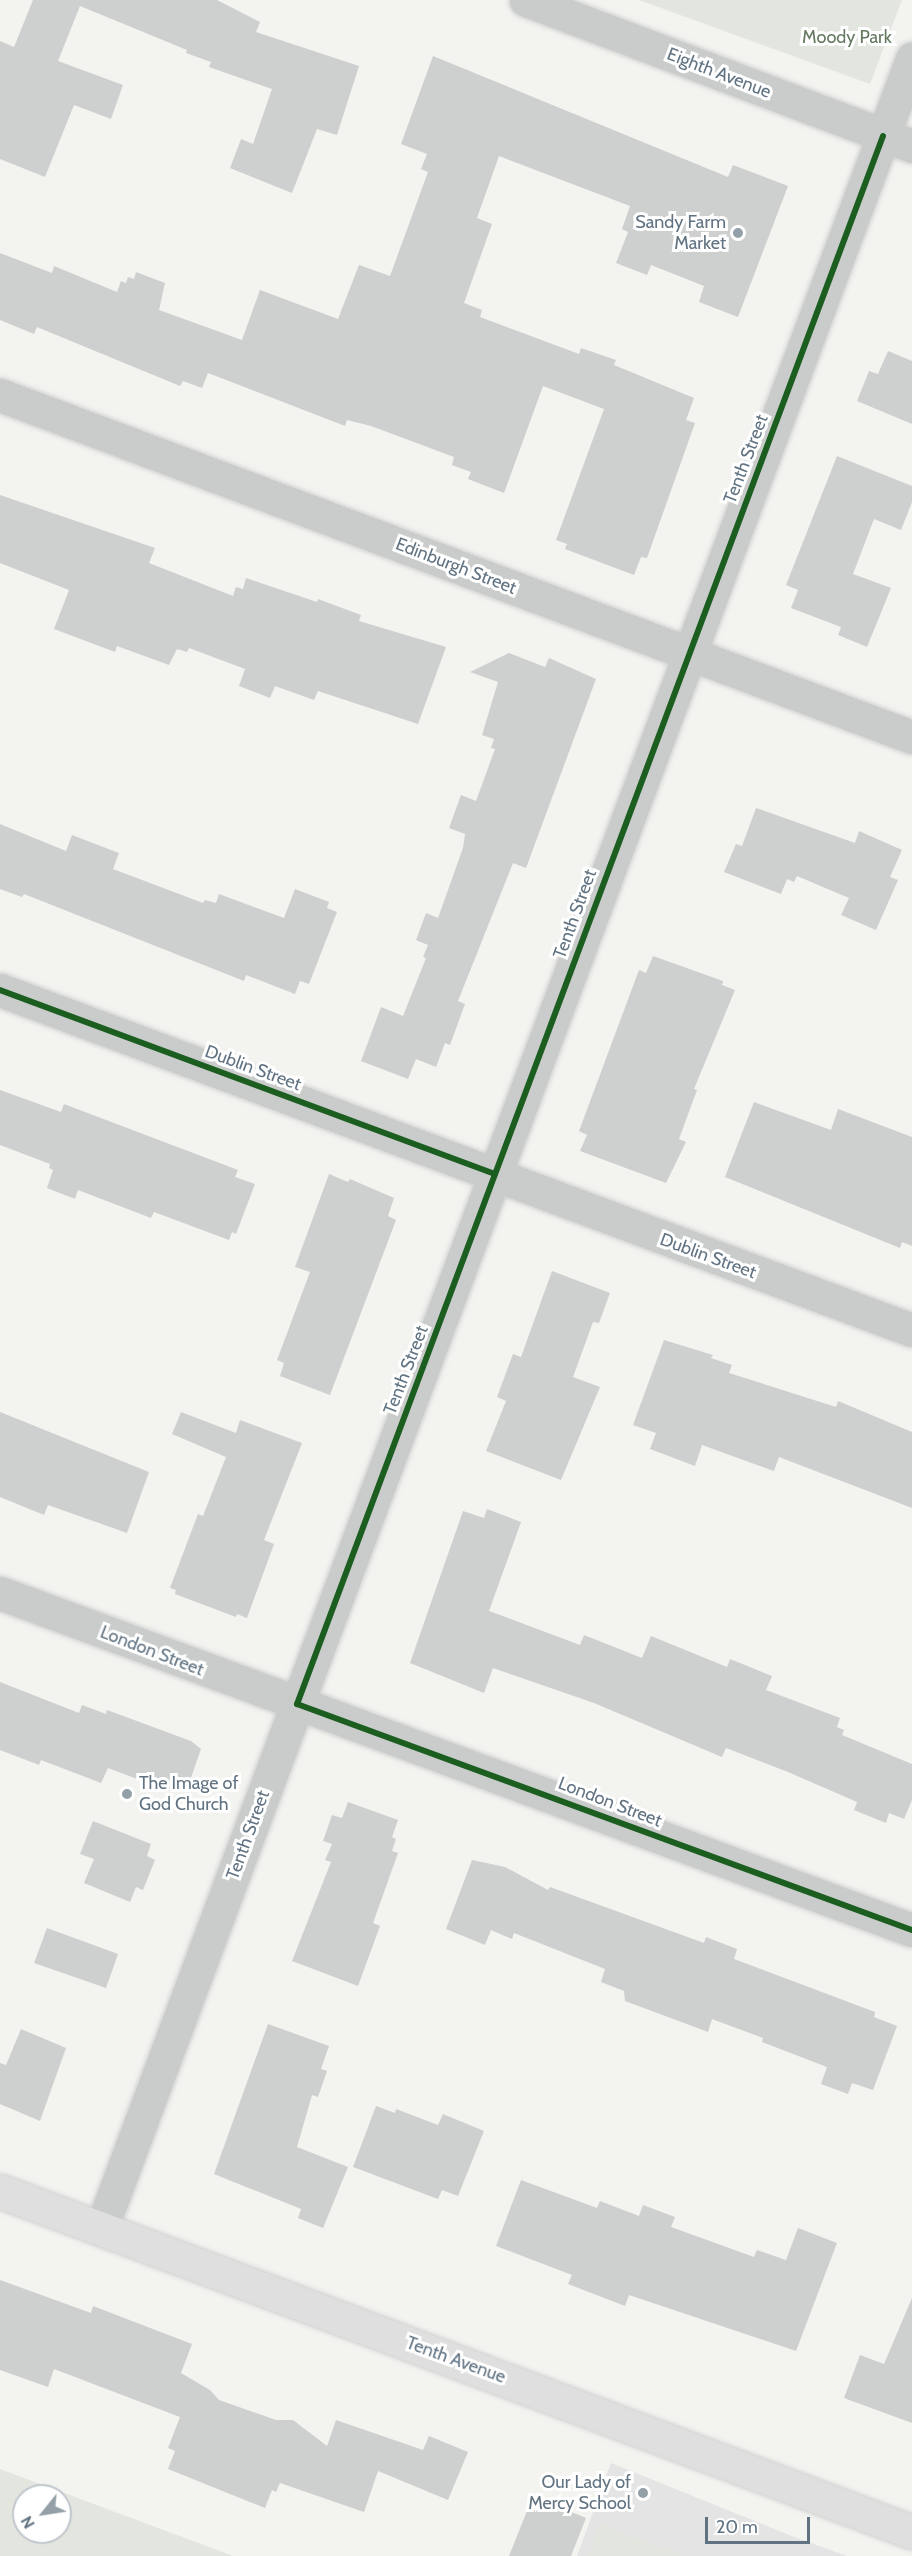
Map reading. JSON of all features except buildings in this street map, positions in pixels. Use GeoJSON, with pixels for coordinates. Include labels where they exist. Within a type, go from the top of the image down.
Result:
{"type":"FeatureCollection","features":[{"type":"Feature","properties":{"kind":"main road","name":"Tenth Avenue"},"geometry":{"type":"LineString","coordinates":[[0,2191],[912,2532]]}},
{"type":"Feature","properties":{"kind":"street","name":"Eighth Avenue"},"geometry":{"type":"LineString","coordinates":[[526,0],[898,141]]}},
{"type":"Feature","properties":{"kind":"street","name":"Tenth Street"},"geometry":{"type":"LineString","coordinates":[[101,2229],[690,653],[898,141],[912,59]]}},
{"type":"Feature","properties":{"kind":"street","name":"Edinburgh Street"},"geometry":{"type":"LineString","coordinates":[[0,395],[912,737]]}},
{"type":"Feature","properties":{"kind":"street","name":"Dublin Street"},"geometry":{"type":"LineString","coordinates":[[0,990],[912,1330]]}},
{"type":"Feature","properties":{"kind":"street","name":"London Street"},"geometry":{"type":"LineString","coordinates":[[0,1593],[912,1930]]}},
{"type":"Feature","properties":{"kind":"shaded area","name":"Our Lady of Mercy School"},"geometry":{"type":"Polygon","coordinates":[[[611,2463],[794,2537],[847,2556],[577,2556],[611,2463]]]}},
{"type":"Feature","properties":{"kind":"green space","name":"Moody Park"},"geometry":{"type":"Polygon","coordinates":[[[639,0],[902,0],[870,84],[639,0]]]}},
{"type":"Feature","properties":{"kind":"green space"},"geometry":{"type":"Polygon","coordinates":[[[0,2469],[40,2484],[12,2484],[12,2544],[72,2544],[72,2496],[233,2556],[0,2556],[0,2469]]]}},
{"type":"Feature","properties":{"kind":"green space"},"geometry":{"type":"Polygon","coordinates":[[[600,2524],[680,2555],[588,2556],[600,2524]]]}},
{"type":"Feature","properties":{"kind":"cycle path"},"geometry":{"type":"LineString","coordinates":[[883,136],[297,1704],[912,1930]]}},
{"type":"Feature","properties":{"kind":"cycle path"},"geometry":{"type":"LineString","coordinates":[[0,990],[495,1174]]}},
{"type":"Feature","properties":{"kind":"place","name":"Sandy Farm Market"},"geometry":{"type":"Point","coordinates":[738,233]}},
{"type":"Feature","properties":{"kind":"place","name":"The Image of God Church"},"geometry":{"type":"Point","coordinates":[127,1794]}},
{"type":"Feature","properties":{"kind":"place","name":"Our Lady of Mercy School"},"geometry":{"type":"Point","coordinates":[643,2493]}}]}
